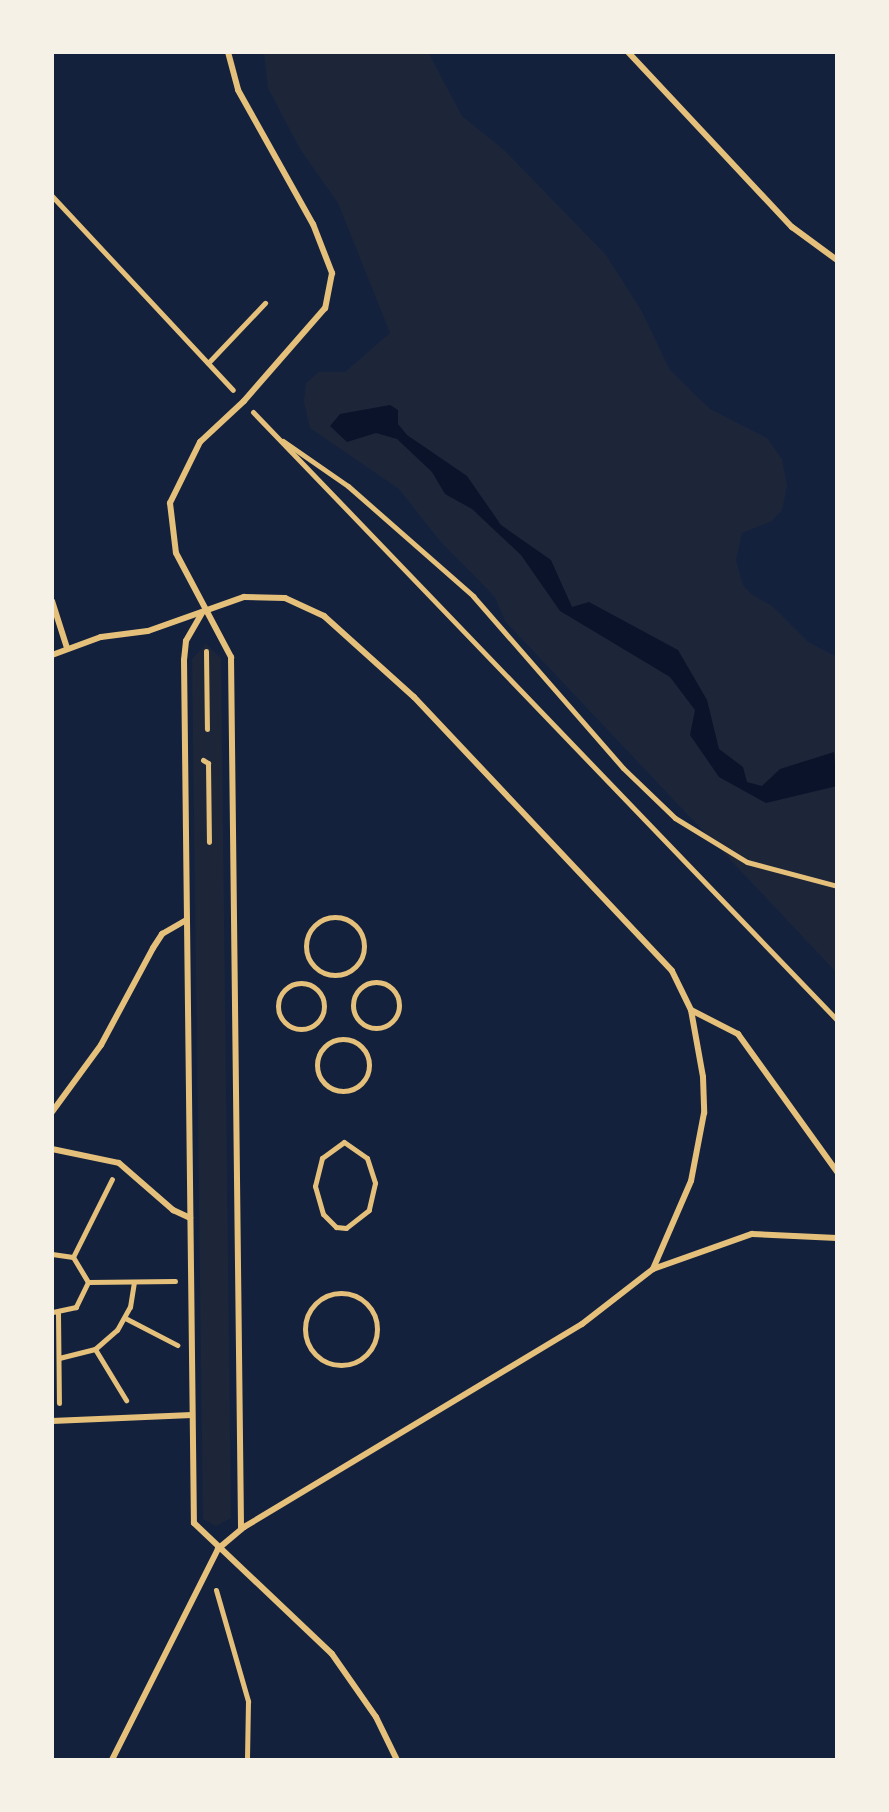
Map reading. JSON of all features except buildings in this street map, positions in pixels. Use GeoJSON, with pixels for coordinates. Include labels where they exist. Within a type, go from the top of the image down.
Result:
{"type":"FeatureCollection","features":[{"type":"Feature","properties":{"kind":"lane"},"geometry":{"type":"LineString","coordinates":[[228,52],[238,90],[313,224],[332,273],[325,308],[244,401],[200,442],[170,503],[176,553],[204,610],[226,639],[231,657],[241,1529]]}},
{"type":"Feature","properties":{"kind":"lane"},"geometry":{"type":"LineString","coordinates":[[628,52],[792,227],[836,257]]}},
{"type":"Feature","properties":{"kind":"lane"},"geometry":{"type":"LineString","coordinates":[[52,655],[101,637],[148,631],[244,597],[285,598],[324,616],[414,697],[657,954],[691,1010],[703,1077],[700,1146],[680,1213],[653,1269]]}},
{"type":"Feature","properties":{"kind":"lane"},"geometry":{"type":"LineString","coordinates":[[52,601],[67,648]]}},
{"type":"Feature","properties":{"kind":"lane"},"geometry":{"type":"LineString","coordinates":[[204,610],[186,641],[184,660],[194,1523],[218,1549],[282,1602],[332,1654],[376,1717],[397,1760]]}},
{"type":"Feature","properties":{"kind":"lane"},"geometry":{"type":"LineString","coordinates":[[52,1112],[101,1045],[162,934],[186,920]]}},
{"type":"Feature","properties":{"kind":"lane"},"geometry":{"type":"LineString","coordinates":[[691,1010],[738,1034],[837,1172]]}},
{"type":"Feature","properties":{"kind":"lane"},"geometry":{"type":"LineString","coordinates":[[52,1149],[119,1163],[173,1210],[190,1218]]}},
{"type":"Feature","properties":{"kind":"lane"},"geometry":{"type":"LineString","coordinates":[[112,1760],[207,1564],[218,1549],[241,1529],[582,1324],[653,1269],[752,1234],[837,1238]]}},
{"type":"Feature","properties":{"kind":"lane"},"geometry":{"type":"LineString","coordinates":[[56,1421],[192,1415]]}},
{"type":"Feature","properties":{"kind":"path"},"geometry":{"type":"LineString","coordinates":[[52,196],[272,433],[837,1020]]}},
{"type":"Feature","properties":{"kind":"path"},"geometry":{"type":"LineString","coordinates":[[208,363],[265,303]]}},
{"type":"Feature","properties":{"kind":"path"},"geometry":{"type":"LineString","coordinates":[[272,433],[348,486],[463,587],[675,818],[747,862],[837,886]]}},
{"type":"Feature","properties":{"kind":"path"},"geometry":{"type":"LineString","coordinates":[[204,610],[207,731]]}},
{"type":"Feature","properties":{"kind":"path"},"geometry":{"type":"LineString","coordinates":[[198,753],[211,761],[209,842]]}},
{"type":"Feature","properties":{"kind":"path"},"geometry":{"type":"LineString","coordinates":[[186,842],[233,841]]}},
{"type":"Feature","properties":{"kind":"path"},"geometry":{"type":"LineString","coordinates":[[339,917],[362,933],[364,952],[354,968],[327,973],[312,962],[307,944],[313,927],[339,917]]}},
{"type":"Feature","properties":{"kind":"path"},"geometry":{"type":"LineString","coordinates":[[372,983],[387,985],[399,1004],[390,1024],[376,1028],[362,1024],[354,1011],[355,996],[372,983]]}},
{"type":"Feature","properties":{"kind":"path"},"geometry":{"type":"LineString","coordinates":[[298,984],[312,986],[324,1004],[316,1024],[302,1029],[287,1024],[279,1004],[285,991],[298,984]]}},
{"type":"Feature","properties":{"kind":"path"},"geometry":{"type":"LineString","coordinates":[[347,1039],[362,1047],[369,1071],[353,1090],[336,1091],[322,1080],[317,1064],[330,1042],[347,1039]]}},
{"type":"Feature","properties":{"kind":"path"},"geometry":{"type":"LineString","coordinates":[[344,1142],[367,1158],[375,1183],[369,1210],[346,1228],[336,1227],[323,1214],[315,1186],[322,1158],[344,1142]]}},
{"type":"Feature","properties":{"kind":"path"},"geometry":{"type":"LineString","coordinates":[[73,1257],[119,1163]]}},
{"type":"Feature","properties":{"kind":"path"},"geometry":{"type":"LineString","coordinates":[[52,1254],[73,1257]]}},
{"type":"Feature","properties":{"kind":"path"},"geometry":{"type":"LineString","coordinates":[[56,1421],[59,1358],[55,1312],[83,1300],[88,1282],[73,1257]]}},
{"type":"Feature","properties":{"kind":"path"},"geometry":{"type":"LineString","coordinates":[[88,1282],[190,1281]]}},
{"type":"Feature","properties":{"kind":"path"},"geometry":{"type":"LineString","coordinates":[[59,1358],[95,1349],[125,1318],[134,1282]]}},
{"type":"Feature","properties":{"kind":"path"},"geometry":{"type":"LineString","coordinates":[[336,1293],[359,1298],[378,1327],[371,1350],[352,1364],[318,1357],[306,1337],[308,1313],[336,1293]]}},
{"type":"Feature","properties":{"kind":"path"},"geometry":{"type":"LineString","coordinates":[[125,1318],[191,1353]]}},
{"type":"Feature","properties":{"kind":"path"},"geometry":{"type":"LineString","coordinates":[[95,1349],[136,1417]]}},
{"type":"Feature","properties":{"kind":"path"},"geometry":{"type":"LineString","coordinates":[[207,1564],[248,1701],[247,1760]]}},
{"type":"Feature","properties":{"kind":"shaded area"},"geometry":{"type":"Polygon","coordinates":[[[264,52],[428,52],[462,116],[504,150],[606,255],[641,310],[670,370],[710,409],[767,438],[782,459],[787,486],[782,510],[772,521],[742,533],[736,560],[743,585],[751,594],[772,606],[808,642],[837,657],[837,973],[505,621],[495,597],[440,541],[399,489],[310,428],[304,402],[306,383],[319,372],[345,372],[390,333],[338,203],[300,149],[268,88],[264,52]]]}},
{"type":"Feature","properties":{"kind":"shaded area"},"geometry":{"type":"Polygon","coordinates":[[[390,405],[398,410],[398,424],[407,435],[467,476],[501,525],[551,560],[572,607],[589,602],[678,650],[707,700],[719,749],[743,767],[747,782],[762,786],[780,769],[834,752],[837,786],[766,803],[719,777],[690,735],[695,710],[670,677],[560,611],[521,555],[472,509],[445,494],[432,472],[397,439],[376,433],[347,442],[330,426],[340,414],[390,405]]]}},
{"type":"Feature","properties":{"kind":"shaded area"},"geometry":{"type":"Polygon","coordinates":[[[206,644],[221,658],[231,1518],[216,1526],[203,1519],[192,659],[206,644]]]}}]}
